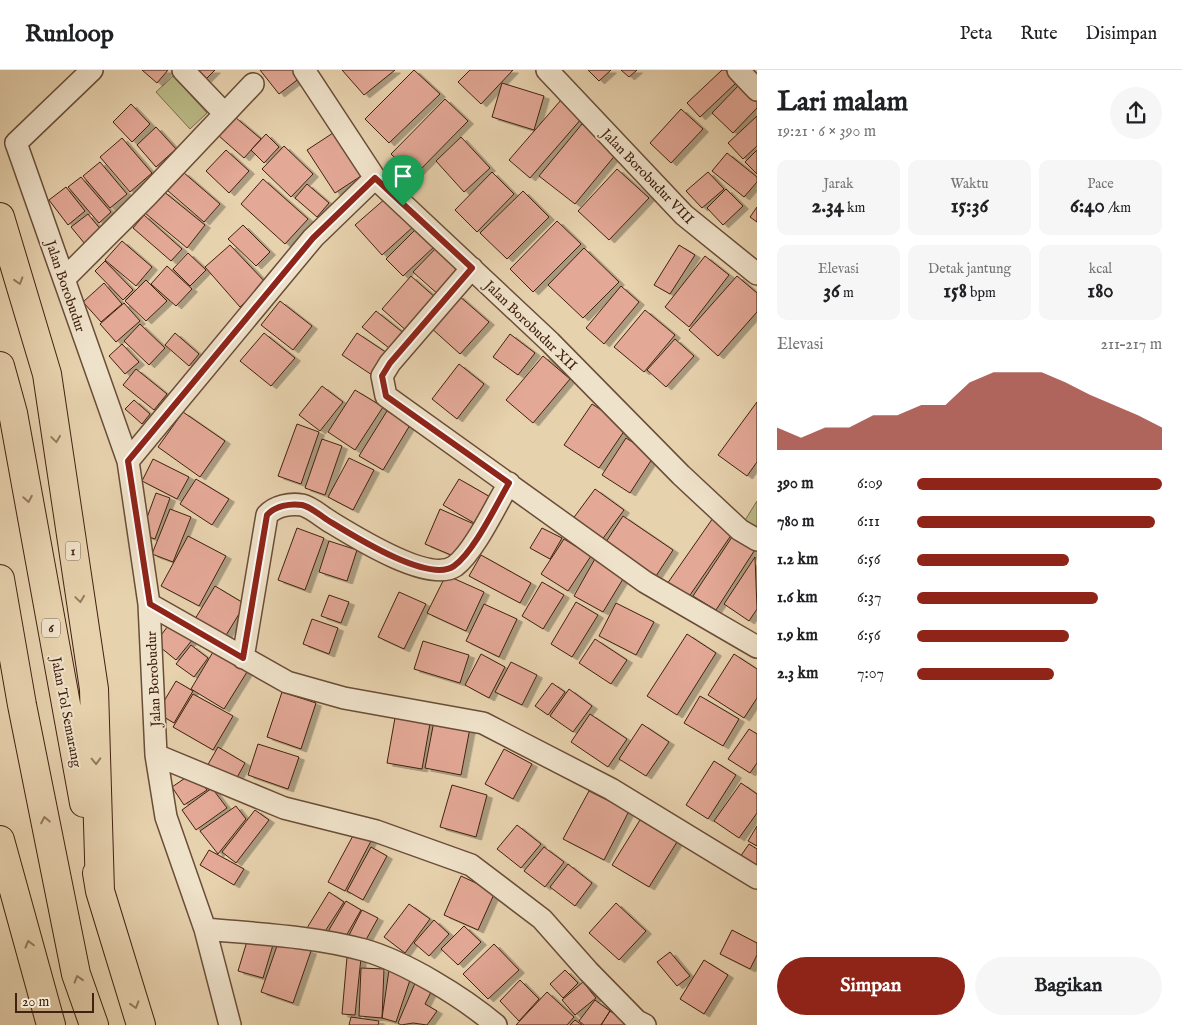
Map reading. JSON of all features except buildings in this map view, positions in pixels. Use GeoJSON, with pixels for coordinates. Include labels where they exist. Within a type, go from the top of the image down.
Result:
{"type":"FeatureCollection","features":[{"type":"Feature","properties":{"kind":"highway","name":"1"},"geometry":{"type":"LineString","coordinates":[[0,217],[47,374],[94,689],[100,891]]}},
{"type":"Feature","properties":{"kind":"highway","name":"Jalan Tol Semarang"},"geometry":{"type":"LineString","coordinates":[[0,366],[13,413],[100,891],[141,1025]]}},
{"type":"Feature","properties":{"kind":"highway"},"geometry":{"type":"LineString","coordinates":[[0,579],[22,704],[76,974],[94,1025]]}},
{"type":"Feature","properties":{"kind":"highway"},"geometry":{"type":"LineString","coordinates":[[0,840],[51,1025]]}},
{"type":"Feature","properties":{"kind":"street","name":"Jalan Borobudur"},"geometry":{"type":"LineString","coordinates":[[92,70],[16,143],[128,461],[150,604],[156,755],[166,817],[205,929],[230,1025]]}},
{"type":"Feature","properties":{"kind":"street"},"geometry":{"type":"LineString","coordinates":[[182,70],[224,113]]}},
{"type":"Feature","properties":{"kind":"street","name":"Jalan Borobudur XII"},"geometry":{"type":"LineString","coordinates":[[304,70],[375,178],[550,342],[681,475],[740,530],[757,540]]}},
{"type":"Feature","properties":{"kind":"street","name":"Jalan Borobudur VIII"},"geometry":{"type":"LineString","coordinates":[[546,70],[684,214],[757,274]]}},
{"type":"Feature","properties":{"kind":"street"},"geometry":{"type":"LineString","coordinates":[[738,70],[757,90]]}},
{"type":"Feature","properties":{"kind":"street"},"geometry":{"type":"LineString","coordinates":[[64,279],[147,196],[253,84]]}},
{"type":"Feature","properties":{"kind":"street"},"geometry":{"type":"LineString","coordinates":[[128,461],[313,238],[375,178]]}},
{"type":"Feature","properties":{"kind":"street"},"geometry":{"type":"LineString","coordinates":[[472,268],[390,363],[382,376],[382,386],[386,396],[645,582],[757,647]]}},
{"type":"Feature","properties":{"kind":"street"},"geometry":{"type":"LineString","coordinates":[[243,658],[267,515],[272,509],[283,506],[303,505],[369,545],[412,564],[437,570],[453,567],[466,555],[509,483]]}},
{"type":"Feature","properties":{"kind":"street"},"geometry":{"type":"LineString","coordinates":[[150,604],[287,682],[344,698],[483,723],[611,789],[757,878]]}},
{"type":"Feature","properties":{"kind":"street"},"geometry":{"type":"LineString","coordinates":[[156,755],[284,808],[376,831],[471,865],[542,919],[588,971],[637,1021],[645,1025]]}},
{"type":"Feature","properties":{"kind":"street"},"geometry":{"type":"LineString","coordinates":[[205,929],[306,939],[365,950],[407,967],[483,1021]]}},
{"type":"Feature","properties":{"kind":"green space"},"geometry":{"type":"Polygon","coordinates":[[[173,76],[207,113],[190,129],[156,92],[173,76]]]}},
{"type":"Feature","properties":{"kind":"green space"},"geometry":{"type":"Polygon","coordinates":[[[757,501],[757,534],[742,525],[757,501]]]}},
{"type":"Feature","properties":{"kind":"route"},"geometry":{"type":"LineString","coordinates":[[375,178],[403,206],[472,268],[390,363],[382,376],[382,386],[386,396],[509,483],[466,555],[453,567],[437,570],[412,564],[369,545],[303,505],[283,506],[272,509],[267,515],[243,658],[150,604],[128,461],[313,238],[375,178]]}}]}
